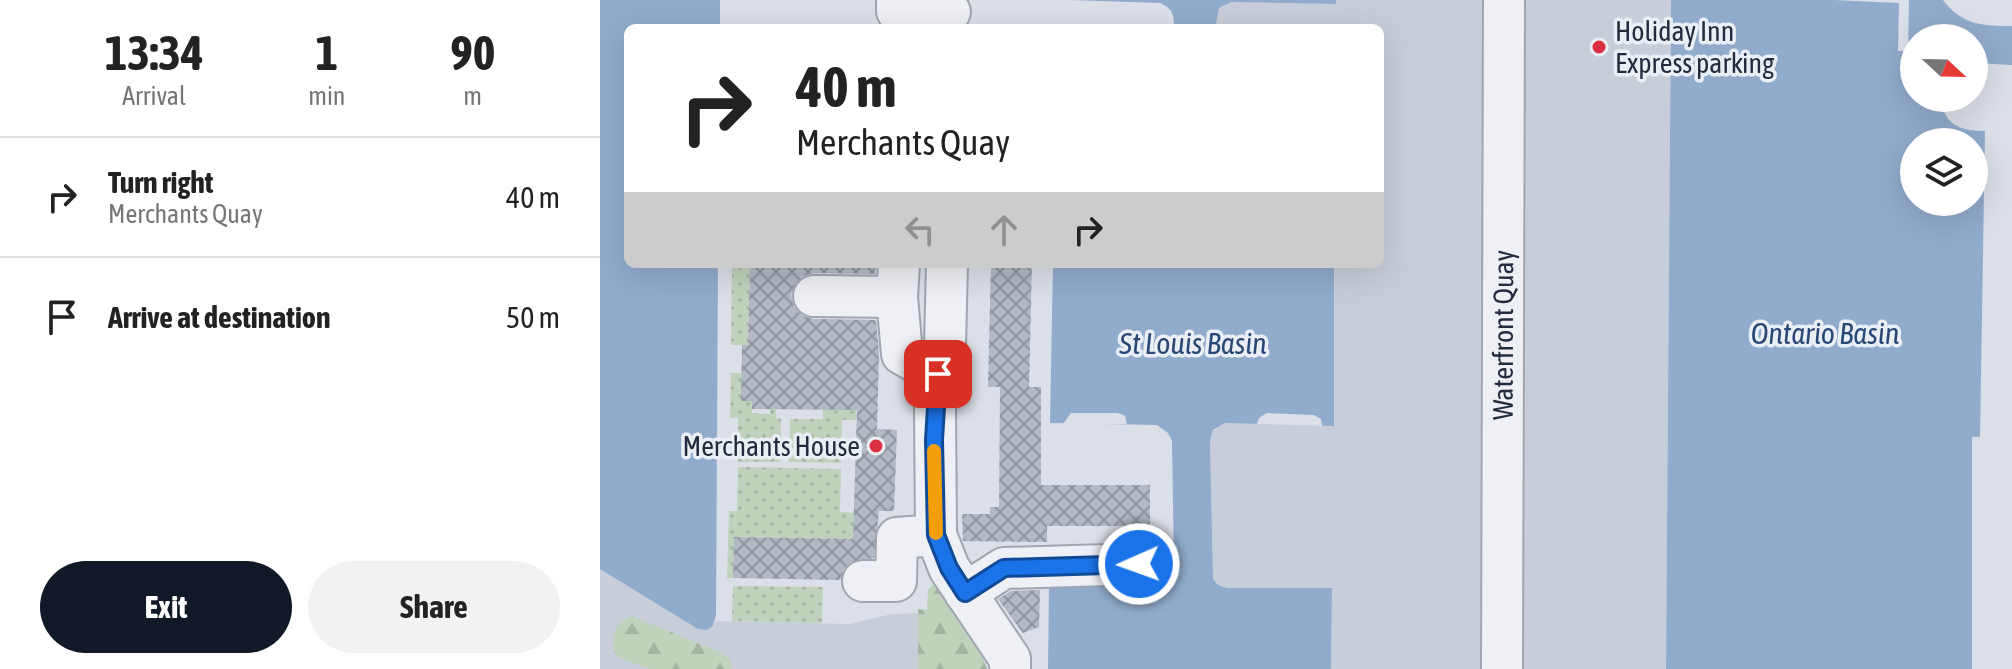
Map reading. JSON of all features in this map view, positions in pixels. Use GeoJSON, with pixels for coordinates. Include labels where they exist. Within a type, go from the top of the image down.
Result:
{"type":"FeatureCollection","features":[{"type":"Feature","properties":{"kind":"street"},"geometry":{"type":"LineString","coordinates":[[897,0],[897,11],[950,13]]}},
{"type":"Feature","properties":{"kind":"street","name":"Waterfront Quay"},"geometry":{"type":"LineString","coordinates":[[1502,669],[1504,0]]}},
{"type":"Feature","properties":{"kind":"street"},"geometry":{"type":"LineString","coordinates":[[947,268],[945,345],[938,374],[934,440],[936,535],[949,568],[1010,659],[1010,669]]}},
{"type":"Feature","properties":{"kind":"street"},"geometry":{"type":"LineString","coordinates":[[814,296],[898,281],[902,354],[938,374]]}},
{"type":"Feature","properties":{"kind":"street"},"geometry":{"type":"LineString","coordinates":[[863,581],[896,581],[897,538],[936,535]]}},
{"type":"Feature","properties":{"kind":"street"},"geometry":{"type":"LineString","coordinates":[[965,593],[1004,568],[1139,564]]}},
{"type":"Feature","properties":{"kind":"shaded area"},"geometry":{"type":"Polygon","coordinates":[[[1336,0],[1671,0],[1666,669],[1331,669],[1332,589],[1227,588],[1213,579],[1210,441],[1213,431],[1225,423],[1334,425],[1334,268],[1384,268],[1384,24],[1215,24],[1215,18],[1219,8],[1231,2],[1335,4],[1336,0]]]}},
{"type":"Feature","properties":{"kind":"shaded area"},"geometry":{"type":"Polygon","coordinates":[[[600,569],[702,630],[713,626],[716,621],[849,624],[892,614],[929,613],[984,658],[987,669],[600,669],[600,569]]]}},
{"type":"Feature","properties":{"kind":"green space"},"geometry":{"type":"Polygon","coordinates":[[[732,268],[750,268],[748,345],[731,345],[732,268]]]}},
{"type":"Feature","properties":{"kind":"green space"},"geometry":{"type":"Polygon","coordinates":[[[731,373],[742,373],[752,401],[752,413],[770,414],[771,401],[776,401],[776,418],[781,419],[780,462],[738,462],[738,418],[730,418],[731,373]]]}},
{"type":"Feature","properties":{"kind":"green space"},"geometry":{"type":"Polygon","coordinates":[[[823,397],[857,398],[856,420],[842,420],[841,463],[789,462],[790,419],[823,419],[823,397]]]}},
{"type":"Feature","properties":{"kind":"green space"},"geometry":{"type":"Polygon","coordinates":[[[738,467],[841,469],[840,512],[854,513],[852,574],[844,574],[844,539],[734,537],[733,578],[727,578],[729,511],[737,511],[738,467]]]}},
{"type":"Feature","properties":{"kind":"green space"},"geometry":{"type":"Polygon","coordinates":[[[935,582],[965,618],[987,669],[918,669],[918,609],[927,610],[928,590],[935,582]]]}},
{"type":"Feature","properties":{"kind":"green space"},"geometry":{"type":"Polygon","coordinates":[[[733,586],[823,587],[822,623],[732,621],[733,586]]]}},
{"type":"Feature","properties":{"kind":"green space"},"geometry":{"type":"Polygon","coordinates":[[[632,616],[722,653],[730,659],[732,669],[649,669],[618,657],[613,644],[614,633],[621,623],[632,616]]]}},
{"type":"Feature","properties":{"kind":"water"},"geometry":{"type":"Polygon","coordinates":[[[600,0],[720,0],[720,24],[624,24],[624,268],[718,268],[716,615],[713,626],[706,630],[698,629],[600,569],[600,0]]]}},
{"type":"Feature","properties":{"kind":"water"},"geometry":{"type":"Polygon","coordinates":[[[1070,0],[1336,0],[1336,4],[1231,2],[1219,8],[1216,24],[1174,24],[1172,12],[1160,3],[1070,0]]]}},
{"type":"Feature","properties":{"kind":"water","name":"Ontario Basin"},"geometry":{"type":"Polygon","coordinates":[[[1671,0],[1899,3],[1900,112],[1944,112],[1961,128],[1900,128],[1900,216],[1984,216],[1980,669],[1666,669],[1671,0]]]}},
{"type":"Feature","properties":{"kind":"water","name":"Ontario Basin"},"geometry":{"type":"Polygon","coordinates":[[[1909,0],[1943,0],[1958,15],[1985,24],[1909,24],[1909,0]]]}},
{"type":"Feature","properties":{"kind":"water","name":"Ontario Basin"},"geometry":{"type":"Polygon","coordinates":[[[1988,24],[2012,26],[2012,65],[1988,64],[1988,24]]]}},
{"type":"Feature","properties":{"kind":"water","name":"St Louis Basin"},"geometry":{"type":"Polygon","coordinates":[[[1053,268],[1334,268],[1334,426],[1225,423],[1213,430],[1210,441],[1213,579],[1227,588],[1332,588],[1331,669],[1048,669],[1049,587],[1163,585],[1169,581],[1174,567],[1172,441],[1168,433],[1157,425],[1050,423],[1053,268]]]}},
{"type":"Feature","properties":{"kind":"pier"},"geometry":{"type":"Polygon","coordinates":[[[1071,413],[1118,413],[1125,416],[1127,424],[1063,424],[1071,413]]]}},
{"type":"Feature","properties":{"kind":"pier"},"geometry":{"type":"Polygon","coordinates":[[[1267,413],[1314,415],[1321,419],[1322,426],[1257,424],[1259,418],[1267,413]]]}},
{"type":"Feature","properties":{"kind":"pier"},"geometry":{"type":"Polygon","coordinates":[[[1972,437],[1980,437],[1980,669],[1972,669],[1972,437]]]}},
{"type":"Feature","properties":{"kind":"building"},"geometry":{"type":"Polygon","coordinates":[[[750,268],[876,268],[875,274],[814,273],[803,276],[795,284],[791,295],[794,307],[803,316],[876,320],[879,354],[877,429],[897,430],[894,511],[879,511],[874,558],[851,562],[840,580],[733,578],[734,537],[853,539],[857,410],[752,409],[752,401],[741,401],[742,345],[748,345],[750,268]]]}},
{"type":"Feature","properties":{"kind":"building"},"geometry":{"type":"Polygon","coordinates":[[[991,268],[1032,268],[1029,387],[1041,387],[1041,485],[1150,485],[1150,526],[1047,526],[1047,542],[963,541],[962,514],[990,514],[990,507],[999,507],[1000,387],[988,387],[991,268]]]}},
{"type":"Feature","properties":{"kind":"building"},"geometry":{"type":"Polygon","coordinates":[[[1040,590],[1039,627],[1023,633],[998,599],[1011,591],[1040,590]]]}},
{"type":"Feature","properties":{"kind":"slow traffic"},"geometry":{"type":"LineString","coordinates":[[934,451],[936,533]]}},
{"type":"Feature","properties":{"kind":"place","name":"Holiday Inn Express parking"},"geometry":{"type":"Point","coordinates":[1599,47]}},
{"type":"Feature","properties":{"kind":"place","name":"Merchants House"},"geometry":{"type":"Point","coordinates":[876,446]}},
{"type":"Feature","properties":{"kind":"route"},"geometry":{"type":"LineString","coordinates":[[938,374],[934,440],[935,527],[949,568],[965,593],[1004,568],[1139,564]]}}]}
